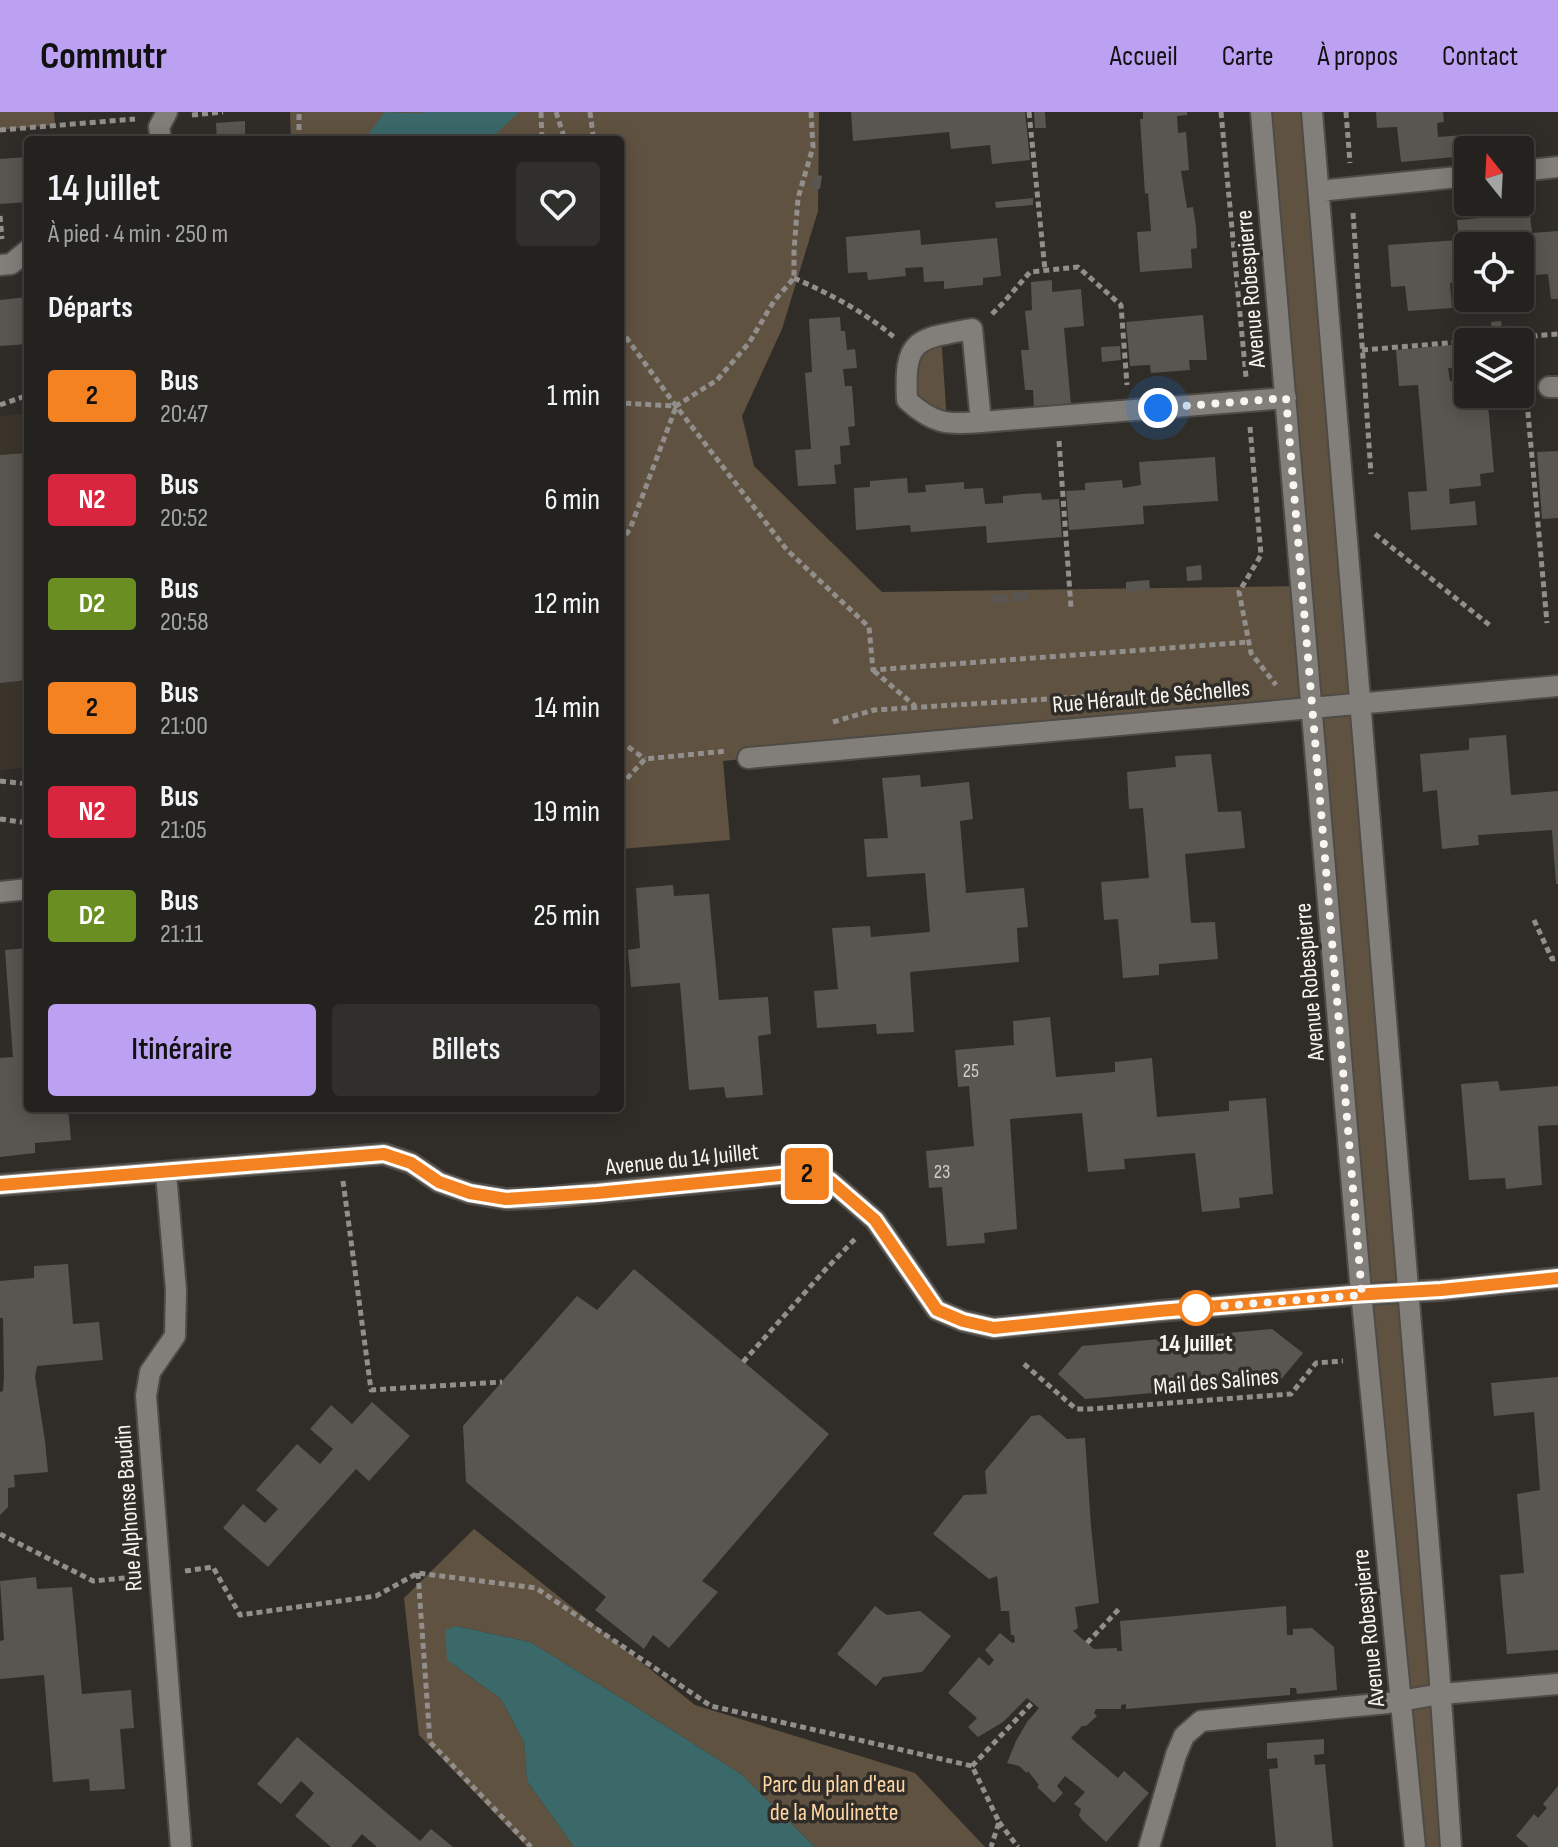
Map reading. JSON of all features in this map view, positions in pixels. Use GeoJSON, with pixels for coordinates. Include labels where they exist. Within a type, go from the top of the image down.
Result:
{"type":"FeatureCollection","features":[{"type":"Feature","properties":{"kind":"street","name":"Avenue Robespierre"},"geometry":{"type":"LineString","coordinates":[[1261,112],[1362,1295],[1415,1847]]}},
{"type":"Feature","properties":{"kind":"street"},"geometry":{"type":"LineString","coordinates":[[1312,112],[1451,1847]]}},
{"type":"Feature","properties":{"kind":"street"},"geometry":{"type":"LineString","coordinates":[[160,136],[159,127],[166,115]]}},
{"type":"Feature","properties":{"kind":"street"},"geometry":{"type":"LineString","coordinates":[[1534,170],[1558,167]]}},
{"type":"Feature","properties":{"kind":"street"},"geometry":{"type":"LineString","coordinates":[[1319,191],[1454,177]]}},
{"type":"Feature","properties":{"kind":"street"},"geometry":{"type":"LineString","coordinates":[[0,265],[11,264],[24,253]]}},
{"type":"Feature","properties":{"kind":"street"},"geometry":{"type":"LineString","coordinates":[[981,422],[972,329],[928,337],[910,352],[906,374],[907,400],[923,414],[953,424],[981,422],[1057,416],[1128,410],[1286,398]]}},
{"type":"Feature","properties":{"kind":"street","name":"Rue Hérault de Séchelles"},"geometry":{"type":"LineString","coordinates":[[748,758],[1558,686]]}},
{"type":"Feature","properties":{"kind":"street"},"geometry":{"type":"LineString","coordinates":[[0,892],[24,889]]}},
{"type":"Feature","properties":{"kind":"street","name":"Avenue du 14 Juillet"},"geometry":{"type":"LineString","coordinates":[[0,1185],[384,1154],[411,1163],[439,1182],[470,1193],[506,1199],[801,1173],[830,1181],[875,1220],[937,1310],[963,1321],[994,1328],[1558,1278]]}},
{"type":"Feature","properties":{"kind":"street","name":"Rue Alphonse Baudin"},"geometry":{"type":"LineString","coordinates":[[166,1173],[176,1290],[175,1336],[150,1372],[146,1396],[181,1847]]}},
{"type":"Feature","properties":{"kind":"street"},"geometry":{"type":"LineString","coordinates":[[1149,1847],[1180,1745],[1184,1736],[1201,1721],[1558,1684]]}},
{"type":"Feature","properties":{"kind":"path"},"geometry":{"type":"LineString","coordinates":[[299,112],[299,136]]}},
{"type":"Feature","properties":{"kind":"path"},"geometry":{"type":"LineString","coordinates":[[541,112],[542,136]]}},
{"type":"Feature","properties":{"kind":"path"},"geometry":{"type":"LineString","coordinates":[[556,112],[564,136]]}},
{"type":"Feature","properties":{"kind":"path"},"geometry":{"type":"LineString","coordinates":[[590,112],[593,136]]}},
{"type":"Feature","properties":{"kind":"path"},"geometry":{"type":"LineString","coordinates":[[624,403],[676,406],[717,380],[749,343],[774,301],[794,278],[798,198],[813,147],[811,112]]}},
{"type":"Feature","properties":{"kind":"path"},"geometry":{"type":"LineString","coordinates":[[1029,112],[1045,270]]}},
{"type":"Feature","properties":{"kind":"path"},"geometry":{"type":"LineString","coordinates":[[1346,112],[1371,488]]}},
{"type":"Feature","properties":{"kind":"path"},"geometry":{"type":"LineString","coordinates":[[0,130],[166,115]]}},
{"type":"Feature","properties":{"kind":"path"},"geometry":{"type":"LineString","coordinates":[[972,329],[1003,303],[1030,272],[1078,267],[1121,305],[1128,410]]}},
{"type":"Feature","properties":{"kind":"path"},"geometry":{"type":"LineString","coordinates":[[794,278],[855,309],[910,352]]}},
{"type":"Feature","properties":{"kind":"path"},"geometry":{"type":"LineString","coordinates":[[624,334],[787,550],[869,627],[873,670],[916,707],[921,742]]}},
{"type":"Feature","properties":{"kind":"path"},"geometry":{"type":"LineString","coordinates":[[1534,336],[1558,334]]}},
{"type":"Feature","properties":{"kind":"path"},"geometry":{"type":"LineString","coordinates":[[1362,350],[1454,342]]}},
{"type":"Feature","properties":{"kind":"path"},"geometry":{"type":"LineString","coordinates":[[0,405],[24,396]]}},
{"type":"Feature","properties":{"kind":"path"},"geometry":{"type":"LineString","coordinates":[[624,537],[630,529],[676,406]]}},
{"type":"Feature","properties":{"kind":"path"},"geometry":{"type":"LineString","coordinates":[[1528,408],[1547,623]]}},
{"type":"Feature","properties":{"kind":"path"},"geometry":{"type":"LineString","coordinates":[[1057,416],[1071,608]]}},
{"type":"Feature","properties":{"kind":"path"},"geometry":{"type":"LineString","coordinates":[[1376,548],[1375,534],[1492,627]]}},
{"type":"Feature","properties":{"kind":"path"},"geometry":{"type":"LineString","coordinates":[[873,670],[1249,642]]}},
{"type":"Feature","properties":{"kind":"path"},"geometry":{"type":"LineString","coordinates":[[624,744],[645,759]]}},
{"type":"Feature","properties":{"kind":"path"},"geometry":{"type":"LineString","coordinates":[[0,781],[24,784]]}},
{"type":"Feature","properties":{"kind":"path"},"geometry":{"type":"LineString","coordinates":[[0,819],[24,822]]}},
{"type":"Feature","properties":{"kind":"path"},"geometry":{"type":"LineString","coordinates":[[1534,920],[1552,959],[1558,958]]}},
{"type":"Feature","properties":{"kind":"path"},"geometry":{"type":"LineString","coordinates":[[339,1157],[371,1390],[502,1382]]}},
{"type":"Feature","properties":{"kind":"path"},"geometry":{"type":"LineString","coordinates":[[743,1362],[825,1270],[875,1220]]}},
{"type":"Feature","properties":{"kind":"path","name":"Mail des Salines"},"geometry":{"type":"LineString","coordinates":[[1024,1364],[1076,1409],[1090,1409],[1291,1394],[1316,1363],[1368,1360]]}},
{"type":"Feature","properties":{"kind":"path"},"geometry":{"type":"LineString","coordinates":[[0,1534],[93,1581],[213,1567],[240,1615],[376,1596],[418,1573],[536,1588],[711,1706],[972,1766]]}},
{"type":"Feature","properties":{"kind":"path"},"geometry":{"type":"LineString","coordinates":[[418,1573],[430,1742],[531,1847]]}},
{"type":"Feature","properties":{"kind":"path"},"geometry":{"type":"LineString","coordinates":[[1087,1643],[1119,1609]]}},
{"type":"Feature","properties":{"kind":"path"},"geometry":{"type":"LineString","coordinates":[[972,1766],[1032,1703]]}},
{"type":"Feature","properties":{"kind":"path"},"geometry":{"type":"LineString","coordinates":[[972,1766],[999,1822],[1018,1847]]}},
{"type":"Feature","properties":{"kind":"path"},"geometry":{"type":"LineString","coordinates":[[991,1847],[999,1822]]}},
{"type":"Feature","properties":{"kind":"shaded area"},"geometry":{"type":"Polygon","coordinates":[[[24,413],[24,768],[0,770],[0,416],[24,413]]]}},
{"type":"Feature","properties":{"kind":"green space"},"geometry":{"type":"Polygon","coordinates":[[[0,112],[54,112],[55,125],[0,130],[0,112]]]}},
{"type":"Feature","properties":{"kind":"green space"},"geometry":{"type":"Polygon","coordinates":[[[290,112],[819,112],[818,211],[782,329],[742,416],[754,466],[882,592],[1301,586],[1261,112],[1312,112],[1451,1847],[1415,1847],[1311,699],[723,761],[730,840],[624,849],[624,136],[291,136],[290,112]]]}},
{"type":"Feature","properties":{"kind":"green space"},"geometry":{"type":"Polygon","coordinates":[[[941,334],[947,422],[923,414],[906,374],[910,352],[941,334]]]}},
{"type":"Feature","properties":{"kind":"green space","name":"Parc du plan d'eau de la Moulinette"},"geometry":{"type":"Polygon","coordinates":[[[474,1529],[695,1705],[915,1773],[985,1847],[815,1847],[741,1774],[631,1704],[530,1642],[456,1626],[451,1663],[501,1699],[524,1742],[527,1781],[574,1847],[527,1847],[419,1735],[404,1598],[474,1529]]]}},
{"type":"Feature","properties":{"kind":"water"},"geometry":{"type":"Polygon","coordinates":[[[385,112],[519,112],[496,136],[367,136],[385,112]]]}},
{"type":"Feature","properties":{"kind":"water"},"geometry":{"type":"Polygon","coordinates":[[[456,1626],[530,1642],[631,1704],[741,1774],[815,1847],[574,1847],[527,1781],[524,1742],[501,1699],[447,1659],[445,1630],[456,1626]]]}},
{"type":"Feature","properties":{"kind":"building"},"geometry":{"type":"Polygon","coordinates":[[[851,112],[1025,112],[1030,160],[992,164],[990,145],[951,149],[949,132],[853,141],[851,112]]]}},
{"type":"Feature","properties":{"kind":"building"},"geometry":{"type":"Polygon","coordinates":[[[1034,112],[1045,112],[1046,128],[1035,128],[1034,112]]]}},
{"type":"Feature","properties":{"kind":"building"},"geometry":{"type":"Polygon","coordinates":[[[1143,112],[1187,112],[1187,115],[1177,116],[1178,133],[1186,132],[1189,170],[1181,171],[1187,208],[1193,207],[1196,227],[1197,248],[1191,249],[1192,268],[1140,272],[1137,232],[1151,231],[1148,193],[1145,194],[1140,119],[1143,119],[1143,112]]]}},
{"type":"Feature","properties":{"kind":"building"},"geometry":{"type":"Polygon","coordinates":[[[1376,112],[1443,112],[1444,122],[1437,123],[1438,137],[1464,135],[1464,136],[1454,136],[1454,157],[1401,162],[1397,127],[1377,128],[1376,112]]]}},
{"type":"Feature","properties":{"kind":"building"},"geometry":{"type":"Polygon","coordinates":[[[245,121],[245,135],[251,136],[217,136],[216,123],[245,121]]]}},
{"type":"Feature","properties":{"kind":"building"},"geometry":{"type":"Polygon","coordinates":[[[24,157],[24,202],[0,204],[0,159],[24,157]]]}},
{"type":"Feature","properties":{"kind":"building"},"geometry":{"type":"Polygon","coordinates":[[[814,174],[822,176],[820,189],[811,187],[814,174]]]}},
{"type":"Feature","properties":{"kind":"building"},"geometry":{"type":"Polygon","coordinates":[[[1033,198],[1033,205],[996,208],[995,202],[1033,198]]]}},
{"type":"Feature","properties":{"kind":"building"},"geometry":{"type":"Polygon","coordinates":[[[1530,216],[1532,232],[1458,232],[1457,220],[1530,216]]]}},
{"type":"Feature","properties":{"kind":"building"},"geometry":{"type":"Polygon","coordinates":[[[920,230],[921,245],[997,238],[1001,276],[983,278],[983,285],[944,289],[944,281],[924,282],[923,267],[905,268],[906,276],[868,280],[867,272],[848,273],[846,237],[920,230]]]}},
{"type":"Feature","properties":{"kind":"building"},"geometry":{"type":"Polygon","coordinates":[[[1558,231],[1558,299],[1551,299],[1548,274],[1535,275],[1534,280],[1534,233],[1558,231]]]}},
{"type":"Feature","properties":{"kind":"building"},"geometry":{"type":"Polygon","coordinates":[[[1454,240],[1454,282],[1450,283],[1452,308],[1408,311],[1405,286],[1391,287],[1388,245],[1454,240]]]}},
{"type":"Feature","properties":{"kind":"building"},"geometry":{"type":"Polygon","coordinates":[[[1052,280],[1052,292],[1081,289],[1084,326],[1064,328],[1071,405],[1034,408],[1033,390],[1025,390],[1021,350],[1029,350],[1025,311],[1032,310],[1031,282],[1052,280]]]}},
{"type":"Feature","properties":{"kind":"building"},"geometry":{"type":"Polygon","coordinates":[[[24,297],[24,344],[0,346],[0,300],[24,297]]]}},
{"type":"Feature","properties":{"kind":"building"},"geometry":{"type":"Polygon","coordinates":[[[1203,315],[1207,360],[1189,360],[1190,370],[1151,373],[1150,365],[1130,366],[1126,322],[1203,315]]]}},
{"type":"Feature","properties":{"kind":"building"},"geometry":{"type":"Polygon","coordinates":[[[840,317],[847,350],[855,349],[857,368],[843,369],[845,386],[852,386],[855,426],[848,427],[850,445],[840,446],[841,464],[834,465],[836,484],[798,486],[795,450],[811,449],[805,373],[812,372],[809,319],[840,317]]]}},
{"type":"Feature","properties":{"kind":"building"},"geometry":{"type":"Polygon","coordinates":[[[1501,321],[1502,328],[1492,328],[1491,322],[1501,321]]]}},
{"type":"Feature","properties":{"kind":"building"},"geometry":{"type":"Polygon","coordinates":[[[1454,345],[1454,368],[1448,368],[1450,381],[1454,381],[1454,408],[1488,408],[1494,472],[1480,474],[1481,486],[1449,489],[1450,504],[1475,501],[1477,525],[1411,530],[1408,492],[1427,491],[1421,419],[1418,385],[1399,386],[1396,350],[1454,345]]]}},
{"type":"Feature","properties":{"kind":"building"},"geometry":{"type":"Polygon","coordinates":[[[1120,346],[1121,360],[1102,362],[1101,347],[1120,346]]]}},
{"type":"Feature","properties":{"kind":"building"},"geometry":{"type":"Polygon","coordinates":[[[1558,451],[1558,518],[1542,519],[1537,452],[1558,451]]]}},
{"type":"Feature","properties":{"kind":"building"},"geometry":{"type":"Polygon","coordinates":[[[24,453],[24,680],[0,683],[0,455],[24,453]]]}},
{"type":"Feature","properties":{"kind":"building"},"geometry":{"type":"Polygon","coordinates":[[[1215,457],[1218,501],[1143,506],[1144,524],[1069,530],[1066,491],[1085,490],[1085,483],[1122,480],[1123,488],[1141,485],[1139,462],[1215,457]]]}},
{"type":"Feature","properties":{"kind":"building"},"geometry":{"type":"Polygon","coordinates":[[[907,478],[908,493],[926,492],[925,485],[964,482],[964,489],[983,488],[985,504],[1003,503],[1003,496],[1022,494],[1041,493],[1042,500],[1059,499],[1062,537],[987,543],[986,526],[911,532],[910,525],[856,530],[854,488],[870,487],[870,481],[907,478]]]}},
{"type":"Feature","properties":{"kind":"building"},"geometry":{"type":"Polygon","coordinates":[[[1201,565],[1202,580],[1187,581],[1186,567],[1201,565]]]}},
{"type":"Feature","properties":{"kind":"building"},"geometry":{"type":"Polygon","coordinates":[[[1149,580],[1150,590],[1126,592],[1126,582],[1149,580]]]}},
{"type":"Feature","properties":{"kind":"building"},"geometry":{"type":"Polygon","coordinates":[[[1028,592],[1029,600],[1012,602],[1011,593],[1028,592]]]}},
{"type":"Feature","properties":{"kind":"building"},"geometry":{"type":"Polygon","coordinates":[[[1007,594],[1007,602],[991,604],[991,595],[1007,594]]]}},
{"type":"Feature","properties":{"kind":"building"},"geometry":{"type":"Polygon","coordinates":[[[1506,735],[1511,795],[1558,791],[1558,884],[1552,830],[1478,835],[1479,845],[1442,849],[1437,790],[1423,792],[1420,754],[1469,750],[1469,738],[1506,735]]]}},
{"type":"Feature","properties":{"kind":"building"},"geometry":{"type":"Polygon","coordinates":[[[1211,754],[1218,812],[1241,811],[1245,848],[1185,854],[1191,923],[1215,922],[1218,959],[1159,964],[1159,975],[1123,978],[1118,919],[1104,920],[1101,882],[1149,878],[1143,808],[1129,809],[1127,772],[1176,767],[1175,756],[1211,754]]]}},
{"type":"Feature","properties":{"kind":"building"},"geometry":{"type":"Polygon","coordinates":[[[920,775],[921,787],[969,782],[973,819],[960,821],[966,893],[1024,888],[1028,927],[1017,928],[1019,962],[910,972],[914,1032],[877,1034],[876,1024],[817,1028],[814,991],[838,989],[832,928],[870,926],[871,937],[930,932],[925,873],[867,877],[864,839],[888,838],[882,778],[920,775]]]}},
{"type":"Feature","properties":{"kind":"building"},"geometry":{"type":"Polygon","coordinates":[[[673,885],[674,896],[709,894],[719,1000],[768,997],[771,1034],[758,1036],[763,1095],[726,1098],[724,1087],[689,1090],[680,983],[631,987],[628,950],[640,948],[636,888],[673,885]]]}},
{"type":"Feature","properties":{"kind":"building"},"geometry":{"type":"Polygon","coordinates":[[[24,948],[24,1112],[68,1112],[71,1140],[35,1143],[35,1153],[0,1157],[0,1058],[13,1057],[5,950],[24,948]]]}},
{"type":"Feature","properties":{"kind":"building"},"geometry":{"type":"Polygon","coordinates":[[[1050,1017],[1056,1077],[1115,1072],[1115,1062],[1152,1058],[1157,1117],[1229,1111],[1229,1101],[1266,1098],[1273,1194],[1239,1198],[1240,1208],[1202,1212],[1195,1153],[1124,1159],[1125,1169],[1088,1172],[1082,1113],[1010,1119],[1017,1229],[984,1233],[985,1243],[947,1246],[942,1187],[929,1188],[926,1151],[974,1146],[969,1086],[958,1087],[955,1050],[1014,1045],[1013,1021],[1050,1017]]]}},
{"type":"Feature","properties":{"kind":"building"},"geometry":{"type":"Polygon","coordinates":[[[1498,1081],[1500,1091],[1558,1086],[1558,1125],[1538,1126],[1542,1185],[1506,1189],[1505,1178],[1469,1180],[1461,1084],[1498,1081]]]}},
{"type":"Feature","properties":{"kind":"building"},"geometry":{"type":"Polygon","coordinates":[[[68,1264],[73,1324],[99,1322],[103,1360],[37,1366],[35,1377],[48,1472],[14,1475],[15,1487],[8,1488],[8,1507],[0,1515],[0,1392],[3,1391],[4,1377],[0,1281],[34,1278],[34,1266],[68,1264]]]}},
{"type":"Feature","properties":{"kind":"building"},"geometry":{"type":"Polygon","coordinates":[[[634,1269],[829,1434],[702,1581],[718,1592],[669,1648],[653,1635],[644,1649],[595,1610],[606,1597],[466,1482],[463,1426],[577,1296],[597,1310],[634,1269]]]}},
{"type":"Feature","properties":{"kind":"building"},"geometry":{"type":"Polygon","coordinates":[[[1272,1329],[1303,1353],[1279,1382],[1085,1399],[1058,1374],[1082,1346],[1272,1329]]]}},
{"type":"Feature","properties":{"kind":"building"},"geometry":{"type":"Polygon","coordinates":[[[1558,1377],[1558,1650],[1507,1654],[1500,1575],[1524,1573],[1517,1494],[1540,1490],[1534,1412],[1494,1416],[1491,1383],[1558,1377]]]}},
{"type":"Feature","properties":{"kind":"building"},"geometry":{"type":"Polygon","coordinates":[[[372,1402],[410,1436],[369,1481],[356,1469],[268,1567],[223,1528],[243,1504],[265,1523],[278,1509],[256,1490],[297,1444],[320,1464],[333,1449],[310,1429],[331,1405],[352,1424],[372,1402]]]}},
{"type":"Feature","properties":{"kind":"building"},"geometry":{"type":"Polygon","coordinates":[[[1040,1415],[1067,1439],[1085,1438],[1099,1603],[1075,1607],[1078,1628],[1073,1631],[1094,1649],[1117,1648],[1117,1651],[1122,1651],[1120,1621],[1286,1606],[1287,1635],[1293,1635],[1293,1629],[1312,1628],[1334,1647],[1337,1690],[1297,1694],[1296,1688],[1290,1688],[1290,1695],[1126,1709],[1126,1704],[1121,1705],[1121,1709],[1096,1709],[1094,1713],[1097,1716],[1071,1738],[1118,1778],[1124,1771],[1149,1793],[1106,1842],[1082,1820],[1079,1815],[1081,1809],[1074,1804],[1085,1792],[1065,1776],[1057,1786],[1063,1793],[1054,1803],[1037,1787],[1039,1785],[1028,1771],[1007,1763],[1027,1722],[1039,1708],[1027,1698],[1003,1722],[978,1737],[968,1727],[977,1718],[948,1693],[979,1657],[989,1666],[994,1660],[985,1650],[1000,1633],[1012,1643],[1015,1642],[1014,1635],[1011,1635],[1009,1611],[1001,1611],[997,1576],[989,1579],[933,1534],[964,1495],[987,1494],[985,1471],[1031,1416],[1040,1415]]]}},
{"type":"Feature","properties":{"kind":"building"},"geometry":{"type":"Polygon","coordinates":[[[36,1577],[37,1589],[72,1587],[82,1694],[131,1690],[134,1728],[120,1729],[125,1789],[90,1791],[89,1779],[53,1782],[44,1675],[0,1679],[0,1641],[4,1640],[0,1581],[36,1577]]]}},
{"type":"Feature","properties":{"kind":"building"},"geometry":{"type":"Polygon","coordinates":[[[875,1606],[887,1615],[920,1611],[951,1636],[922,1672],[883,1677],[876,1686],[837,1654],[875,1606]]]}},
{"type":"Feature","properties":{"kind":"building"},"geometry":{"type":"Polygon","coordinates":[[[297,1737],[420,1841],[431,1829],[453,1847],[377,1847],[362,1834],[351,1847],[331,1847],[295,1816],[314,1793],[301,1781],[281,1804],[257,1784],[297,1737]]]}},
{"type":"Feature","properties":{"kind":"building"},"geometry":{"type":"Polygon","coordinates":[[[1324,1739],[1324,1754],[1314,1755],[1315,1765],[1325,1764],[1333,1847],[1276,1847],[1269,1769],[1278,1768],[1277,1758],[1267,1759],[1267,1743],[1324,1739]]]}},
{"type":"Feature","properties":{"kind":"building"},"geometry":{"type":"Polygon","coordinates":[[[1558,1786],[1558,1847],[1529,1847],[1516,1836],[1534,1814],[1538,1818],[1547,1808],[1543,1804],[1558,1786]]]}},
{"type":"Feature","properties":{"kind":"bus line","name":"2"},"geometry":{"type":"LineString","coordinates":[[0,1185],[384,1154],[411,1163],[439,1182],[470,1193],[506,1199],[801,1173],[830,1181],[875,1220],[937,1310],[963,1321],[994,1328],[1558,1278]]}},
{"type":"Feature","properties":{"kind":"place","name":"14 Juillet"},"geometry":{"type":"Point","coordinates":[1196,1308]}},
{"type":"Feature","properties":{"kind":"route"},"geometry":{"type":"LineString","coordinates":[[1158,408],[1286,398],[1362,1295],[1196,1308]]}}]}
